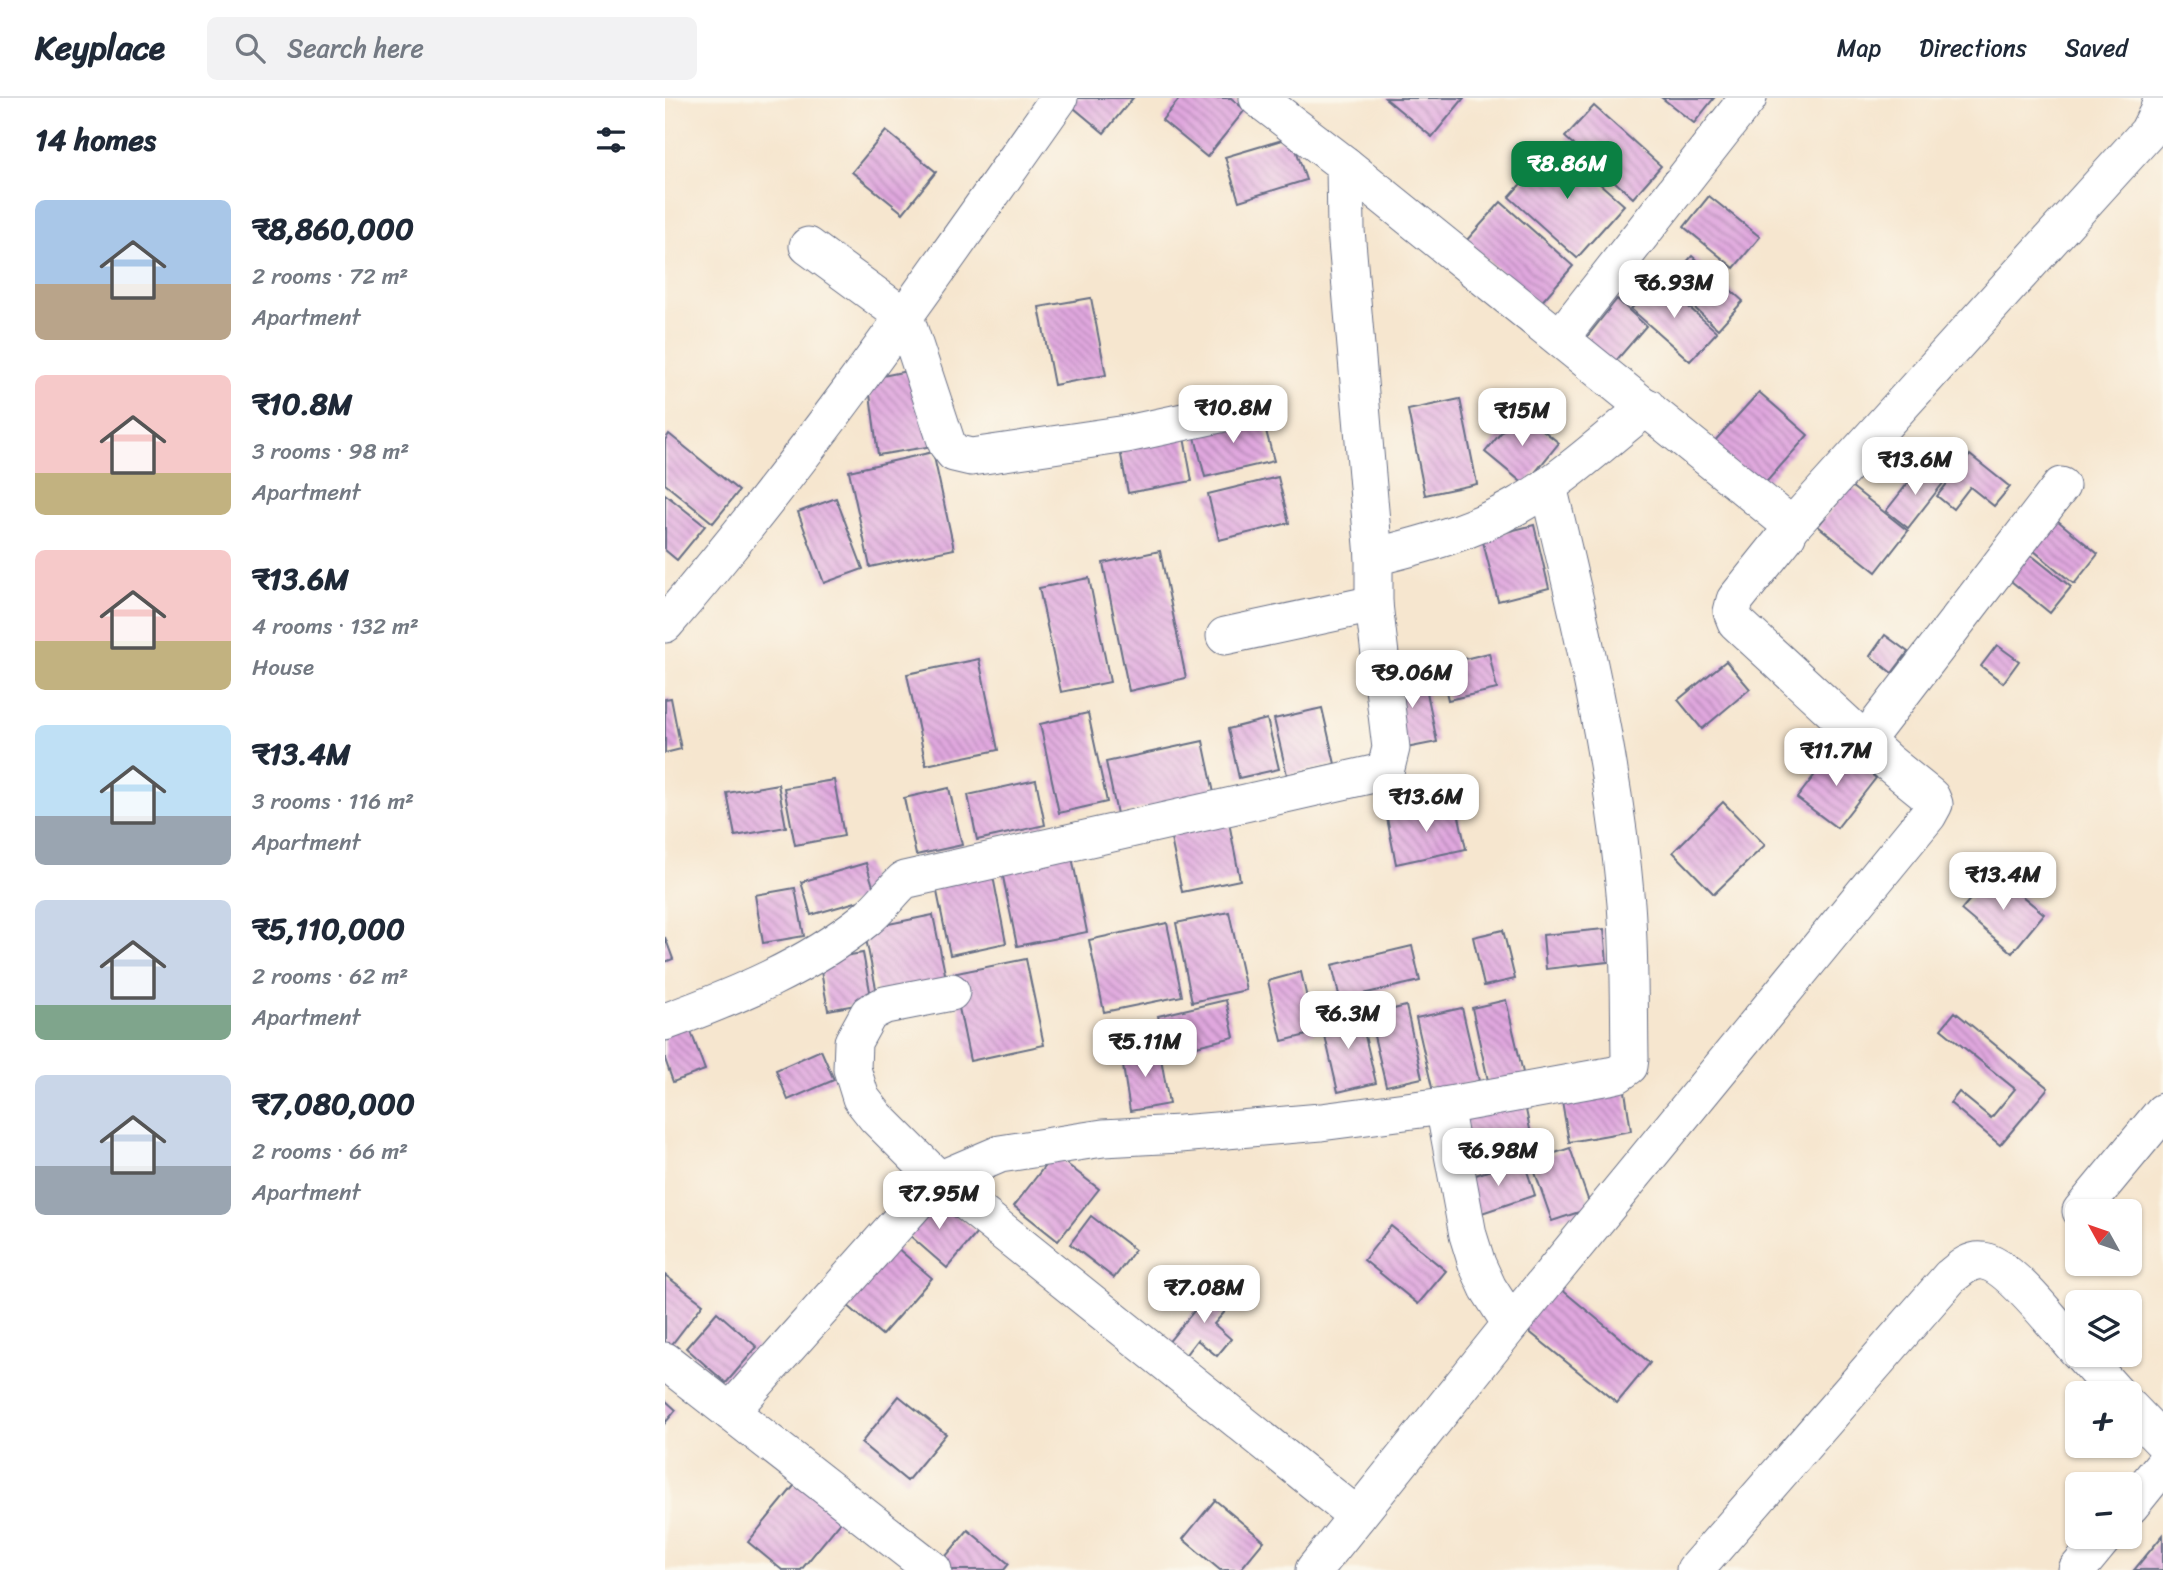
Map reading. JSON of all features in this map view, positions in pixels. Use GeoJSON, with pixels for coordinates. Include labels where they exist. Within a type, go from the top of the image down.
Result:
{"type":"FeatureCollection","features":[{"type":"Feature","properties":{"kind":"street"},"geometry":{"type":"LineString","coordinates":[[665,624],[712,569],[905,317],[1059,98]]}},
{"type":"Feature","properties":{"kind":"street"},"geometry":{"type":"LineString","coordinates":[[1258,98],[1647,407],[1786,521],[1790,528]]}},
{"type":"Feature","properties":{"kind":"street"},"geometry":{"type":"LineString","coordinates":[[1560,338],[1748,98]]}},
{"type":"Feature","properties":{"kind":"street"},"geometry":{"type":"LineString","coordinates":[[1314,1570],[1511,1324],[1928,815],[1934,804],[1931,797],[1889,763],[1735,622],[1732,612],[1735,600],[1790,528],[2148,132],[2162,98]]}},
{"type":"Feature","properties":{"kind":"street"},"geometry":{"type":"LineString","coordinates":[[665,1022],[739,994],[801,963],[868,918],[904,880],[1378,774],[1386,768],[1391,748],[1374,604],[1374,557],[1346,230],[1345,165]]}},
{"type":"Feature","properties":{"kind":"street"},"geometry":{"type":"LineString","coordinates":[[808,246],[905,317],[947,444],[954,453],[971,457],[1017,451],[1127,434],[1234,411]]}},
{"type":"Feature","properties":{"kind":"street"},"geometry":{"type":"LineString","coordinates":[[1374,557],[1426,544],[1514,508],[1548,486],[1647,407]]}},
{"type":"Feature","properties":{"kind":"street"},"geometry":{"type":"LineString","coordinates":[[730,1412],[929,1188],[939,1180],[1000,1154],[1103,1138],[1321,1122],[1444,1106],[1609,1076],[1629,1066],[1626,905],[1614,807],[1586,648],[1548,486]]}},
{"type":"Feature","properties":{"kind":"street"},"geometry":{"type":"LineString","coordinates":[[1865,741],[2060,486]]}},
{"type":"Feature","properties":{"kind":"street"},"geometry":{"type":"LineString","coordinates":[[1225,636],[1374,604]]}},
{"type":"Feature","properties":{"kind":"street"},"geometry":{"type":"LineString","coordinates":[[951,992],[885,1005],[869,1013],[853,1042],[852,1069],[861,1098],[876,1117],[939,1180],[1357,1516]]}},
{"type":"Feature","properties":{"kind":"street"},"geometry":{"type":"LineString","coordinates":[[1444,1106],[1468,1235],[1488,1288],[1511,1324]]}},
{"type":"Feature","properties":{"kind":"street"},"geometry":{"type":"LineString","coordinates":[[2091,1199],[2163,1112]]}},
{"type":"Feature","properties":{"kind":"street"},"geometry":{"type":"LineString","coordinates":[[1695,1570],[1950,1277],[1968,1263],[1984,1261],[2008,1273],[2065,1337]]}},
{"type":"Feature","properties":{"kind":"street"},"geometry":{"type":"LineString","coordinates":[[665,1361],[933,1570]]}},
{"type":"Feature","properties":{"kind":"street"},"geometry":{"type":"LineString","coordinates":[[2093,1367],[2105,1381]]}},
{"type":"Feature","properties":{"kind":"street"},"geometry":{"type":"LineString","coordinates":[[2142,1420],[2163,1442]]}},
{"type":"Feature","properties":{"kind":"street"},"geometry":{"type":"LineString","coordinates":[[2142,1491],[2163,1465]]}},
{"type":"Feature","properties":{"kind":"street"},"geometry":{"type":"LineString","coordinates":[[2077,1570],[2094,1549]]}},
{"type":"Feature","properties":{"kind":"building"},"geometry":{"type":"Polygon","coordinates":[[[1072,98],[1133,98],[1104,133],[1068,103],[1072,98]]]}},
{"type":"Feature","properties":{"kind":"building"},"geometry":{"type":"Polygon","coordinates":[[[1180,98],[1231,98],[1245,110],[1207,157],[1162,120],[1180,98]]]}},
{"type":"Feature","properties":{"kind":"building"},"geometry":{"type":"Polygon","coordinates":[[[1385,98],[1464,98],[1432,137],[1385,98]]]}},
{"type":"Feature","properties":{"kind":"building"},"geometry":{"type":"Polygon","coordinates":[[[1662,98],[1714,98],[1694,123],[1662,98]]]}},
{"type":"Feature","properties":{"kind":"building"},"geometry":{"type":"Polygon","coordinates":[[[1594,106],[1661,166],[1633,198],[1565,137],[1594,106]]]}},
{"type":"Feature","properties":{"kind":"building"},"geometry":{"type":"Polygon","coordinates":[[[886,131],[936,172],[903,213],[852,172],[886,131]]]}},
{"type":"Feature","properties":{"kind":"building"},"geometry":{"type":"Polygon","coordinates":[[[1292,137],[1306,180],[1239,201],[1225,157],[1292,137]]]}},
{"type":"Feature","properties":{"kind":"building"},"geometry":{"type":"Polygon","coordinates":[[[1556,145],[1624,205],[1577,258],[1509,197],[1556,145]]]}},
{"type":"Feature","properties":{"kind":"building"},"geometry":{"type":"Polygon","coordinates":[[[1709,196],[1760,237],[1734,268],[1684,227],[1709,196]]]}},
{"type":"Feature","properties":{"kind":"building"},"geometry":{"type":"Polygon","coordinates":[[[1501,202],[1573,266],[1539,305],[1466,241],[1501,202]]]}},
{"type":"Feature","properties":{"kind":"building"},"geometry":{"type":"Polygon","coordinates":[[[1692,256],[1743,301],[1718,329],[1668,284],[1692,256]]]}},
{"type":"Feature","properties":{"kind":"building"},"geometry":{"type":"Polygon","coordinates":[[[1657,279],[1717,332],[1690,361],[1631,309],[1657,279]]]}},
{"type":"Feature","properties":{"kind":"building"},"geometry":{"type":"Polygon","coordinates":[[[1091,298],[1106,375],[1054,385],[1039,307],[1091,298]]]}},
{"type":"Feature","properties":{"kind":"building"},"geometry":{"type":"Polygon","coordinates":[[[1617,299],[1646,326],[1609,369],[1583,342],[1617,299]]]}},
{"type":"Feature","properties":{"kind":"building"},"geometry":{"type":"Polygon","coordinates":[[[917,369],[933,446],[878,455],[868,379],[917,369]]]}},
{"type":"Feature","properties":{"kind":"building"},"geometry":{"type":"Polygon","coordinates":[[[1759,392],[1808,435],[1761,488],[1712,444],[1759,392]]]}},
{"type":"Feature","properties":{"kind":"building"},"geometry":{"type":"Polygon","coordinates":[[[1460,399],[1477,484],[1425,495],[1408,410],[1460,399]]]}},
{"type":"Feature","properties":{"kind":"building"},"geometry":{"type":"Polygon","coordinates":[[[1519,411],[1559,443],[1525,485],[1485,452],[1519,411]]]}},
{"type":"Feature","properties":{"kind":"building"},"geometry":{"type":"Polygon","coordinates":[[[1261,412],[1274,461],[1205,477],[1193,429],[1261,412]]]}},
{"type":"Feature","properties":{"kind":"building"},"geometry":{"type":"Polygon","coordinates":[[[1183,432],[1192,481],[1128,493],[1119,444],[1183,432]]]}},
{"type":"Feature","properties":{"kind":"building"},"geometry":{"type":"Polygon","coordinates":[[[669,434],[739,491],[713,523],[665,484],[665,440],[669,434]]]}},
{"type":"Feature","properties":{"kind":"building"},"geometry":{"type":"Polygon","coordinates":[[[933,452],[954,549],[870,567],[849,471],[933,452]]]}},
{"type":"Feature","properties":{"kind":"building"},"geometry":{"type":"Polygon","coordinates":[[[1970,455],[2010,487],[1994,506],[1970,487],[1953,509],[1937,496],[1970,455]]]}},
{"type":"Feature","properties":{"kind":"building"},"geometry":{"type":"Polygon","coordinates":[[[1922,465],[1944,482],[1908,528],[1886,511],[1922,465]]]}},
{"type":"Feature","properties":{"kind":"building"},"geometry":{"type":"Polygon","coordinates":[[[1278,477],[1289,523],[1219,540],[1208,494],[1278,477]]]}},
{"type":"Feature","properties":{"kind":"building"},"geometry":{"type":"Polygon","coordinates":[[[1851,486],[1908,531],[1876,572],[1818,526],[1851,486]]]}},
{"type":"Feature","properties":{"kind":"building"},"geometry":{"type":"Polygon","coordinates":[[[665,494],[705,526],[677,560],[665,550],[665,494]]]}},
{"type":"Feature","properties":{"kind":"building"},"geometry":{"type":"Polygon","coordinates":[[[836,498],[863,569],[824,583],[798,512],[836,498]]]}},
{"type":"Feature","properties":{"kind":"building"},"geometry":{"type":"Polygon","coordinates":[[[2046,511],[2098,554],[2074,584],[2022,541],[2046,511]]]}},
{"type":"Feature","properties":{"kind":"building"},"geometry":{"type":"Polygon","coordinates":[[[1534,525],[1549,588],[1498,601],[1482,538],[1534,525]]]}},
{"type":"Feature","properties":{"kind":"building"},"geometry":{"type":"Polygon","coordinates":[[[2021,547],[2071,587],[2050,613],[2000,572],[2021,547]]]}},
{"type":"Feature","properties":{"kind":"building"},"geometry":{"type":"Polygon","coordinates":[[[1160,551],[1186,678],[1129,691],[1103,563],[1160,551]]]}},
{"type":"Feature","properties":{"kind":"building"},"geometry":{"type":"Polygon","coordinates":[[[1089,578],[1110,682],[1061,692],[1039,588],[1089,578]]]}},
{"type":"Feature","properties":{"kind":"building"},"geometry":{"type":"Polygon","coordinates":[[[1885,635],[1908,652],[1892,673],[1870,656],[1885,635]]]}},
{"type":"Feature","properties":{"kind":"building"},"geometry":{"type":"Polygon","coordinates":[[[1997,645],[2019,661],[2003,683],[1981,666],[1997,645]]]}},
{"type":"Feature","properties":{"kind":"building"},"geometry":{"type":"Polygon","coordinates":[[[1489,653],[1497,689],[1448,700],[1440,665],[1489,653]]]}},
{"type":"Feature","properties":{"kind":"building"},"geometry":{"type":"Polygon","coordinates":[[[979,659],[998,750],[926,765],[907,674],[979,659]]]}},
{"type":"Feature","properties":{"kind":"building"},"geometry":{"type":"Polygon","coordinates":[[[1726,661],[1750,689],[1702,729],[1678,700],[1726,661]]]}},
{"type":"Feature","properties":{"kind":"building"},"geometry":{"type":"Polygon","coordinates":[[[1423,672],[1437,742],[1401,749],[1387,679],[1423,672]]]}},
{"type":"Feature","properties":{"kind":"building"},"geometry":{"type":"Polygon","coordinates":[[[671,698],[681,749],[665,753],[665,699],[671,698]]]}},
{"type":"Feature","properties":{"kind":"building"},"geometry":{"type":"Polygon","coordinates":[[[1322,708],[1335,764],[1287,775],[1274,719],[1322,708]]]}},
{"type":"Feature","properties":{"kind":"building"},"geometry":{"type":"Polygon","coordinates":[[[1088,713],[1107,802],[1059,813],[1040,724],[1088,713]]]}},
{"type":"Feature","properties":{"kind":"building"},"geometry":{"type":"Polygon","coordinates":[[[1267,719],[1279,769],[1239,778],[1228,729],[1267,719]]]}},
{"type":"Feature","properties":{"kind":"building"},"geometry":{"type":"Polygon","coordinates":[[[1203,741],[1214,793],[1117,814],[1106,762],[1203,741]]]}},
{"type":"Feature","properties":{"kind":"building"},"geometry":{"type":"Polygon","coordinates":[[[1836,747],[1876,778],[1837,828],[1797,798],[1836,747]]]}},
{"type":"Feature","properties":{"kind":"building"},"geometry":{"type":"Polygon","coordinates":[[[834,780],[844,836],[795,845],[784,788],[834,780]]]}},
{"type":"Feature","properties":{"kind":"building"},"geometry":{"type":"Polygon","coordinates":[[[1036,780],[1045,825],[977,840],[968,795],[1036,780]]]}},
{"type":"Feature","properties":{"kind":"building"},"geometry":{"type":"Polygon","coordinates":[[[778,784],[786,827],[735,836],[727,793],[778,784]]]}},
{"type":"Feature","properties":{"kind":"building"},"geometry":{"type":"Polygon","coordinates":[[[949,788],[962,845],[916,855],[904,798],[949,788]]]}},
{"type":"Feature","properties":{"kind":"building"},"geometry":{"type":"Polygon","coordinates":[[[1723,802],[1765,845],[1714,894],[1673,852],[1723,802]]]}},
{"type":"Feature","properties":{"kind":"building"},"geometry":{"type":"Polygon","coordinates":[[[1456,803],[1466,849],[1396,864],[1387,818],[1456,803]]]}},
{"type":"Feature","properties":{"kind":"building"},"geometry":{"type":"Polygon","coordinates":[[[1227,812],[1240,880],[1182,892],[1168,824],[1227,812]]]}},
{"type":"Feature","properties":{"kind":"building"},"geometry":{"type":"Polygon","coordinates":[[[1070,847],[1087,932],[1017,946],[1000,862],[1070,847]]]}},
{"type":"Feature","properties":{"kind":"building"},"geometry":{"type":"Polygon","coordinates":[[[866,863],[876,896],[811,915],[801,882],[866,863]]]}},
{"type":"Feature","properties":{"kind":"building"},"geometry":{"type":"Polygon","coordinates":[[[991,866],[1006,943],[950,955],[934,877],[991,866]]]}},
{"type":"Feature","properties":{"kind":"building"},"geometry":{"type":"Polygon","coordinates":[[[1993,872],[2044,914],[2012,953],[1961,910],[1993,872]]]}},
{"type":"Feature","properties":{"kind":"building"},"geometry":{"type":"Polygon","coordinates":[[[795,888],[804,936],[763,943],[755,895],[795,888]]]}},
{"type":"Feature","properties":{"kind":"building"},"geometry":{"type":"Polygon","coordinates":[[[1229,912],[1246,990],[1192,1002],[1176,923],[1229,912]]]}},
{"type":"Feature","properties":{"kind":"building"},"geometry":{"type":"Polygon","coordinates":[[[933,915],[947,983],[878,998],[864,929],[933,915]]]}},
{"type":"Feature","properties":{"kind":"building"},"geometry":{"type":"Polygon","coordinates":[[[1167,923],[1182,996],[1104,1012],[1089,940],[1167,923]]]}},
{"type":"Feature","properties":{"kind":"building"},"geometry":{"type":"Polygon","coordinates":[[[1604,929],[1607,962],[1546,969],[1543,935],[1604,929]]]}},
{"type":"Feature","properties":{"kind":"building"},"geometry":{"type":"Polygon","coordinates":[[[1503,930],[1515,979],[1484,986],[1473,937],[1503,930]]]}},
{"type":"Feature","properties":{"kind":"building"},"geometry":{"type":"Polygon","coordinates":[[[665,937],[673,959],[665,962],[665,937]]]}},
{"type":"Feature","properties":{"kind":"building"},"geometry":{"type":"Polygon","coordinates":[[[1412,946],[1420,981],[1340,999],[1332,965],[1412,946]]]}},
{"type":"Feature","properties":{"kind":"building"},"geometry":{"type":"Polygon","coordinates":[[[863,953],[872,1002],[828,1010],[819,960],[863,953]]]}},
{"type":"Feature","properties":{"kind":"building"},"geometry":{"type":"Polygon","coordinates":[[[1026,959],[1044,1045],[970,1061],[952,974],[1026,959]]]}},
{"type":"Feature","properties":{"kind":"building"},"geometry":{"type":"Polygon","coordinates":[[[1301,972],[1315,1033],[1282,1041],[1268,981],[1301,972]]]}},
{"type":"Feature","properties":{"kind":"building"},"geometry":{"type":"Polygon","coordinates":[[[1226,1000],[1234,1037],[1167,1053],[1158,1016],[1226,1000]]]}},
{"type":"Feature","properties":{"kind":"building"},"geometry":{"type":"Polygon","coordinates":[[[1506,1000],[1524,1077],[1489,1085],[1472,1008],[1506,1000]]]}},
{"type":"Feature","properties":{"kind":"building"},"geometry":{"type":"Polygon","coordinates":[[[1406,1006],[1422,1078],[1386,1086],[1369,1015],[1406,1006]]]}},
{"type":"Feature","properties":{"kind":"building"},"geometry":{"type":"Polygon","coordinates":[[[1462,1008],[1479,1081],[1433,1092],[1416,1018],[1462,1008]]]}},
{"type":"Feature","properties":{"kind":"building"},"geometry":{"type":"Polygon","coordinates":[[[1359,1010],[1376,1083],[1338,1092],[1321,1019],[1359,1010]]]}},
{"type":"Feature","properties":{"kind":"building"},"geometry":{"type":"Polygon","coordinates":[[[1955,1012],[2048,1088],[2000,1145],[1950,1103],[1959,1092],[1991,1118],[2015,1089],[1941,1029],[1955,1012]]]}},
{"type":"Feature","properties":{"kind":"building"},"geometry":{"type":"Polygon","coordinates":[[[686,1018],[705,1070],[673,1082],[665,1059],[665,1025],[686,1018]]]}},
{"type":"Feature","properties":{"kind":"building"},"geometry":{"type":"Polygon","coordinates":[[[1159,1047],[1169,1104],[1130,1111],[1121,1053],[1159,1047]]]}},
{"type":"Feature","properties":{"kind":"building"},"geometry":{"type":"Polygon","coordinates":[[[821,1050],[834,1080],[788,1100],[776,1070],[821,1050]]]}},
{"type":"Feature","properties":{"kind":"building"},"geometry":{"type":"Polygon","coordinates":[[[1623,1078],[1631,1131],[1569,1142],[1560,1090],[1623,1078]]]}},
{"type":"Feature","properties":{"kind":"building"},"geometry":{"type":"Polygon","coordinates":[[[1523,1095],[1535,1154],[1466,1168],[1455,1109],[1523,1095]]]}},
{"type":"Feature","properties":{"kind":"building"},"geometry":{"type":"Polygon","coordinates":[[[1570,1148],[1591,1208],[1552,1221],[1531,1161],[1570,1148]]]}},
{"type":"Feature","properties":{"kind":"building"},"geometry":{"type":"Polygon","coordinates":[[[1054,1154],[1099,1189],[1058,1241],[1014,1206],[1054,1154]]]}},
{"type":"Feature","properties":{"kind":"building"},"geometry":{"type":"Polygon","coordinates":[[[1523,1159],[1535,1195],[1473,1216],[1461,1180],[1523,1159]]]}},
{"type":"Feature","properties":{"kind":"building"},"geometry":{"type":"Polygon","coordinates":[[[931,1194],[977,1233],[947,1268],[901,1228],[931,1194]]]}},
{"type":"Feature","properties":{"kind":"building"},"geometry":{"type":"Polygon","coordinates":[[[1091,1216],[1135,1250],[1114,1278],[1070,1244],[1091,1216]]]}},
{"type":"Feature","properties":{"kind":"building"},"geometry":{"type":"Polygon","coordinates":[[[1391,1226],[1446,1271],[1418,1304],[1364,1260],[1391,1226]]]}},
{"type":"Feature","properties":{"kind":"building"},"geometry":{"type":"Polygon","coordinates":[[[889,1241],[932,1278],[882,1335],[840,1299],[889,1241]]]}},
{"type":"Feature","properties":{"kind":"building"},"geometry":{"type":"Polygon","coordinates":[[[665,1275],[703,1304],[669,1348],[665,1345],[665,1275]]]}},
{"type":"Feature","properties":{"kind":"building"},"geometry":{"type":"Polygon","coordinates":[[[1216,1284],[1235,1300],[1214,1324],[1231,1339],[1217,1356],[1197,1340],[1183,1358],[1166,1345],[1216,1284]]]}},
{"type":"Feature","properties":{"kind":"building"},"geometry":{"type":"Polygon","coordinates":[[[1555,1284],[1650,1363],[1617,1403],[1521,1325],[1555,1284]]]}},
{"type":"Feature","properties":{"kind":"building"},"geometry":{"type":"Polygon","coordinates":[[[717,1312],[757,1347],[726,1383],[686,1348],[717,1312]]]}},
{"type":"Feature","properties":{"kind":"building"},"geometry":{"type":"Polygon","coordinates":[[[899,1396],[946,1434],[907,1481],[861,1443],[899,1396]]]}},
{"type":"Feature","properties":{"kind":"building"},"geometry":{"type":"Polygon","coordinates":[[[665,1400],[676,1410],[665,1423],[665,1400]]]}},
{"type":"Feature","properties":{"kind":"building"},"geometry":{"type":"Polygon","coordinates":[[[798,1481],[843,1519],[801,1570],[782,1570],[748,1542],[798,1481]]]}},
{"type":"Feature","properties":{"kind":"building"},"geometry":{"type":"Polygon","coordinates":[[[1215,1500],[1264,1541],[1240,1570],[1220,1570],[1183,1539],[1215,1500]]]}},
{"type":"Feature","properties":{"kind":"building"},"geometry":{"type":"Polygon","coordinates":[[[968,1530],[1009,1564],[1004,1570],[949,1570],[940,1563],[968,1530]]]}},
{"type":"Feature","properties":{"kind":"building"},"geometry":{"type":"Polygon","coordinates":[[[2163,1535],[2163,1570],[2134,1570],[2163,1535]]]}}]}
